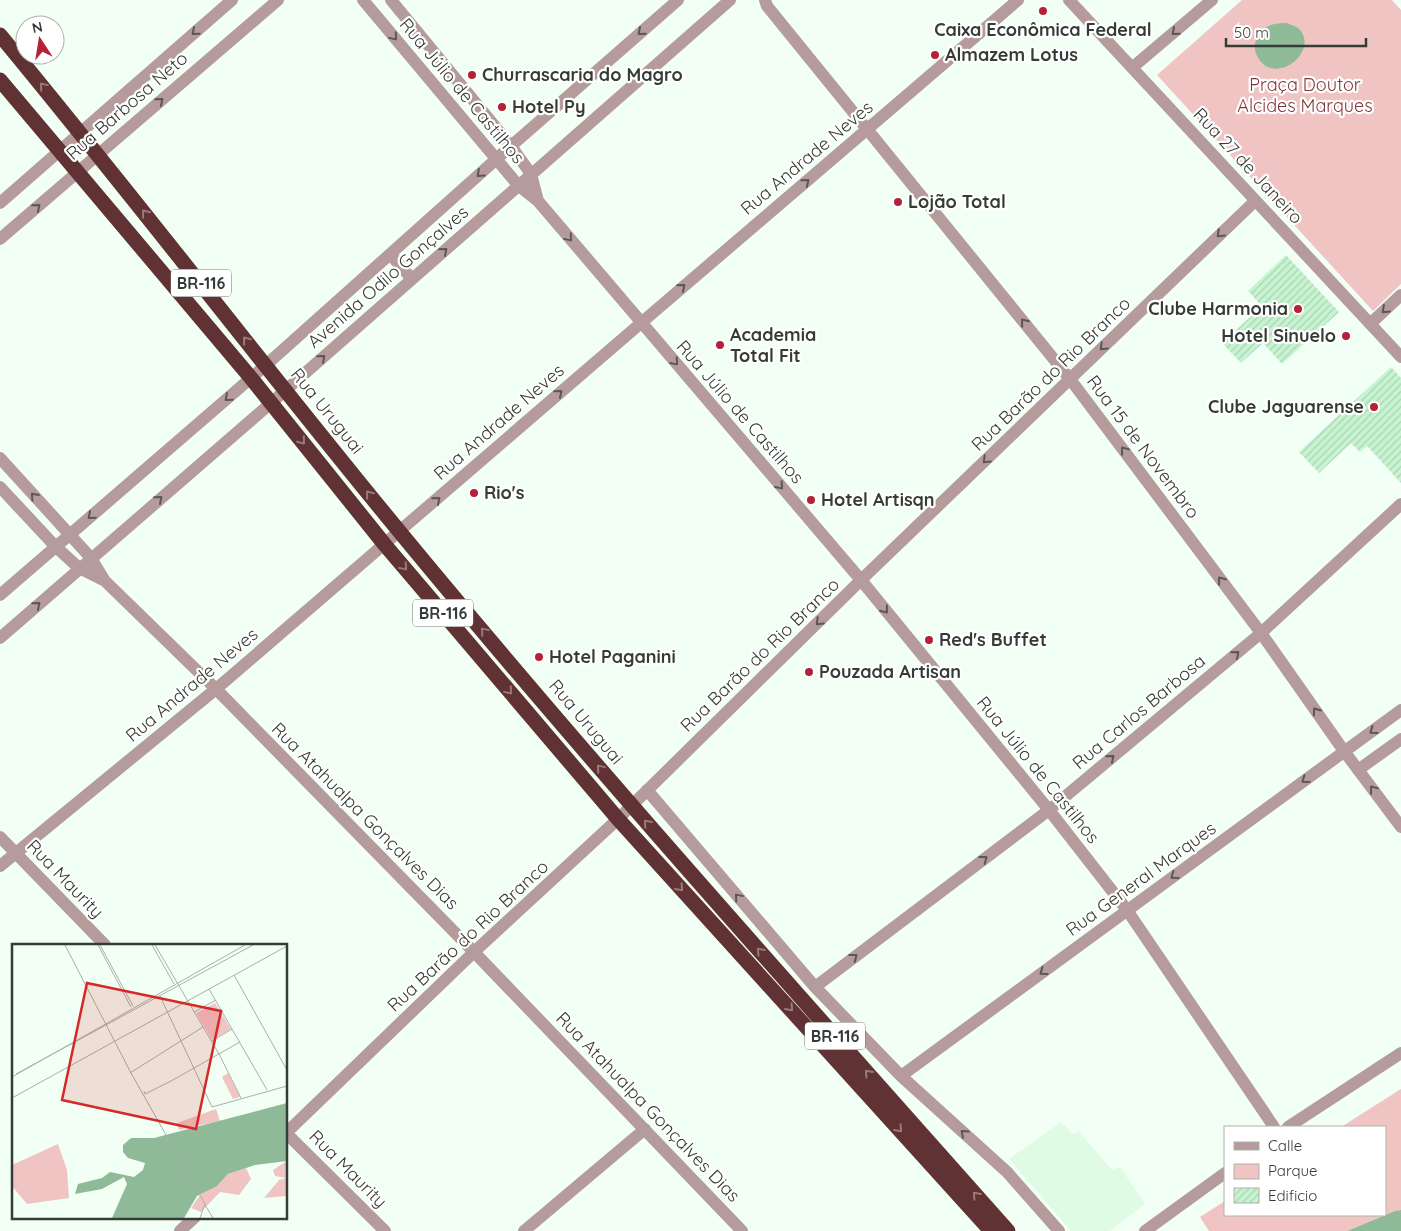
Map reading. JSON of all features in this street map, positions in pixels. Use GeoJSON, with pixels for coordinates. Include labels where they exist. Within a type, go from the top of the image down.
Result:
{"type":"FeatureCollection","features":[{"type":"Feature","properties":{"kind":"highway","name":"Rua Uruguai"},"geometry":{"type":"LineString","coordinates":[[0,35],[98,154],[400,532],[632,806]]}},
{"type":"Feature","properties":{"kind":"highway","name":"BR-116"},"geometry":{"type":"LineString","coordinates":[[0,80],[251,378],[385,545],[618,819],[991,1231]]}},
{"type":"Feature","properties":{"kind":"highway","name":"BR-116"},"geometry":{"type":"LineString","coordinates":[[632,806],[1008,1231]]}},
{"type":"Feature","properties":{"kind":"street","name":"Rua Barbosa Neto"},"geometry":{"type":"LineString","coordinates":[[0,203],[232,0]]}},
{"type":"Feature","properties":{"kind":"street","name":"Rua Barbosa Neto"},"geometry":{"type":"LineString","coordinates":[[0,238],[278,0]]}},
{"type":"Feature","properties":{"kind":"street","name":"Rua Júlio de Castilhos"},"geometry":{"type":"LineString","coordinates":[[363,0],[518,185],[538,201],[861,580],[1049,810],[1127,910],[1273,1126]]}},
{"type":"Feature","properties":{"kind":"street","name":"Rua Júlio de Castilhos"},"geometry":{"type":"LineString","coordinates":[[391,0],[511,146],[531,174],[538,201]]}},
{"type":"Feature","properties":{"kind":"street","name":"Avenida Odilo Gonçalves"},"geometry":{"type":"LineString","coordinates":[[0,595],[266,365],[496,159],[678,0]]}},
{"type":"Feature","properties":{"kind":"street","name":"Avenida Odilo Gonçalves"},"geometry":{"type":"LineString","coordinates":[[0,638],[730,0]]}},
{"type":"Feature","properties":{"kind":"street","name":"Rua Andrade Neves"},"geometry":{"type":"LineString","coordinates":[[0,866],[216,690],[1018,0]]}},
{"type":"Feature","properties":{"kind":"street","name":"Rua 27 de Janeiro"},"geometry":{"type":"LineString","coordinates":[[1069,0],[1401,357]]}},
{"type":"Feature","properties":{"kind":"street"},"geometry":{"type":"LineString","coordinates":[[1133,67],[1212,0]]}},
{"type":"Feature","properties":{"kind":"street","name":"Rua 15 de Novembro"},"geometry":{"type":"LineString","coordinates":[[763,2],[1070,379],[1262,633],[1344,751],[1401,827]]}},
{"type":"Feature","properties":{"kind":"street","name":"Rua Barão do Rio Branco"},"geometry":{"type":"LineString","coordinates":[[288,1131],[474,952],[632,806],[861,580],[1256,201]]}},
{"type":"Feature","properties":{"kind":"street"},"geometry":{"type":"LineString","coordinates":[[390,254],[412,279]]}},
{"type":"Feature","properties":{"kind":"street"},"geometry":{"type":"LineString","coordinates":[[1370,324],[1401,295]]}},
{"type":"Feature","properties":{"kind":"street","name":"Rua Atahualpa Gonçalves Dias"},"geometry":{"type":"LineString","coordinates":[[0,458],[68,535],[91,558],[105,581],[216,690],[474,952],[742,1231]]}},
{"type":"Feature","properties":{"kind":"street","name":"Rua Atahualpa Gonçalves Dias"},"geometry":{"type":"LineString","coordinates":[[0,488],[55,546],[79,568],[105,581]]}},
{"type":"Feature","properties":{"kind":"street","name":"Rua Carlos Barbosa"},"geometry":{"type":"LineString","coordinates":[[815,987],[1049,810],[1262,633],[1401,504]]}},
{"type":"Feature","properties":{"kind":"street","name":"Rua General Marques"},"geometry":{"type":"LineString","coordinates":[[902,1076],[1401,710]]}},
{"type":"Feature","properties":{"kind":"street"},"geometry":{"type":"LineString","coordinates":[[1358,770],[1401,739]]}},
{"type":"Feature","properties":{"kind":"street"},"geometry":{"type":"LineString","coordinates":[[647,790],[815,987],[902,1076],[1007,1172],[1059,1231]]}},
{"type":"Feature","properties":{"kind":"street","name":"Rua Maurity"},"geometry":{"type":"LineString","coordinates":[[0,837],[104,944]]}},
{"type":"Feature","properties":{"kind":"street"},"geometry":{"type":"LineString","coordinates":[[1290,1126],[1401,1053]]}},
{"type":"Feature","properties":{"kind":"street"},"geometry":{"type":"LineString","coordinates":[[524,1231],[645,1129]]}},
{"type":"Feature","properties":{"kind":"street","name":"Rua Maurity"},"geometry":{"type":"LineString","coordinates":[[288,1135],[386,1231]]}},
{"type":"Feature","properties":{"kind":"street"},"geometry":{"type":"LineString","coordinates":[[1145,1231],[1224,1174]]}},
{"type":"Feature","properties":{"kind":"street"},"geometry":{"type":"LineString","coordinates":[[180,1231],[194,1218]]}},
{"type":"Feature","properties":{"kind":"shaded area"},"geometry":{"type":"Polygon","coordinates":[[[1287,23],[1298,28],[1304,37],[1304,46],[1300,55],[1293,63],[1274,69],[1265,65],[1257,56],[1255,51],[1256,40],[1261,31],[1270,25],[1287,23]]]}},
{"type":"Feature","properties":{"kind":"shaded area"},"geometry":{"type":"Polygon","coordinates":[[[1061,1122],[1073,1134],[1078,1131],[1112,1170],[1120,1167],[1145,1204],[1110,1231],[1071,1231],[1009,1159],[1061,1122]]]}},
{"type":"Feature","properties":{"kind":"shaded area"},"geometry":{"type":"Polygon","coordinates":[[[1401,1210],[1401,1231],[1347,1231],[1386,1216],[1401,1210]]]}},
{"type":"Feature","properties":{"kind":"green space","name":"Praça Doutor Alcides Marques"},"geometry":{"type":"Polygon","coordinates":[[[1242,0],[1392,0],[1401,10],[1401,284],[1373,311],[1157,75],[1242,0]]]}},
{"type":"Feature","properties":{"kind":"green space"},"geometry":{"type":"Polygon","coordinates":[[[1401,1089],[1401,1210],[1386,1215],[1386,1126],[1343,1126],[1401,1089]]]}},
{"type":"Feature","properties":{"kind":"green space"},"geometry":{"type":"Polygon","coordinates":[[[1224,1202],[1224,1216],[1383,1216],[1347,1231],[1209,1231],[1200,1217],[1224,1202]]]}},
{"type":"Feature","properties":{"kind":"building","name":"Clube Harmonia"},"geometry":{"type":"Polygon","coordinates":[[[1286,255],[1339,312],[1282,364],[1263,343],[1241,363],[1222,343],[1262,306],[1248,291],[1286,255]]]}},
{"type":"Feature","properties":{"kind":"building","name":"Clube Jaguarense"},"geometry":{"type":"Polygon","coordinates":[[[1391,367],[1401,378],[1401,483],[1367,446],[1360,452],[1351,443],[1319,473],[1299,452],[1391,367]]]}},
{"type":"Feature","properties":{"kind":"place","name":"Caixa Econômica Federal"},"geometry":{"type":"Point","coordinates":[1043,11]}},
{"type":"Feature","properties":{"kind":"place","name":"Almazem Lotus"},"geometry":{"type":"Point","coordinates":[935,55]}},
{"type":"Feature","properties":{"kind":"place","name":"Churrascaria do Magro"},"geometry":{"type":"Point","coordinates":[472,75]}},
{"type":"Feature","properties":{"kind":"place","name":"Hotel Py"},"geometry":{"type":"Point","coordinates":[502,107]}},
{"type":"Feature","properties":{"kind":"place","name":"Lojão Total"},"geometry":{"type":"Point","coordinates":[898,202]}},
{"type":"Feature","properties":{"kind":"place","name":"Clube Harmonia"},"geometry":{"type":"Point","coordinates":[1298,309]}},
{"type":"Feature","properties":{"kind":"place","name":"Hotel Sinuelo"},"geometry":{"type":"Point","coordinates":[1346,336]}},
{"type":"Feature","properties":{"kind":"place","name":"Academia Total Fit"},"geometry":{"type":"Point","coordinates":[720,345]}},
{"type":"Feature","properties":{"kind":"place","name":"Clube Jaguarense"},"geometry":{"type":"Point","coordinates":[1374,407]}},
{"type":"Feature","properties":{"kind":"place","name":"Rio's"},"geometry":{"type":"Point","coordinates":[474,493]}},
{"type":"Feature","properties":{"kind":"place","name":"Hotel Artisqn"},"geometry":{"type":"Point","coordinates":[811,500]}},
{"type":"Feature","properties":{"kind":"place","name":"Red's Buffet"},"geometry":{"type":"Point","coordinates":[929,640]}},
{"type":"Feature","properties":{"kind":"place","name":"Hotel Paganini"},"geometry":{"type":"Point","coordinates":[539,657]}},
{"type":"Feature","properties":{"kind":"place","name":"Pouzada Artisan"},"geometry":{"type":"Point","coordinates":[809,672]}}]}
